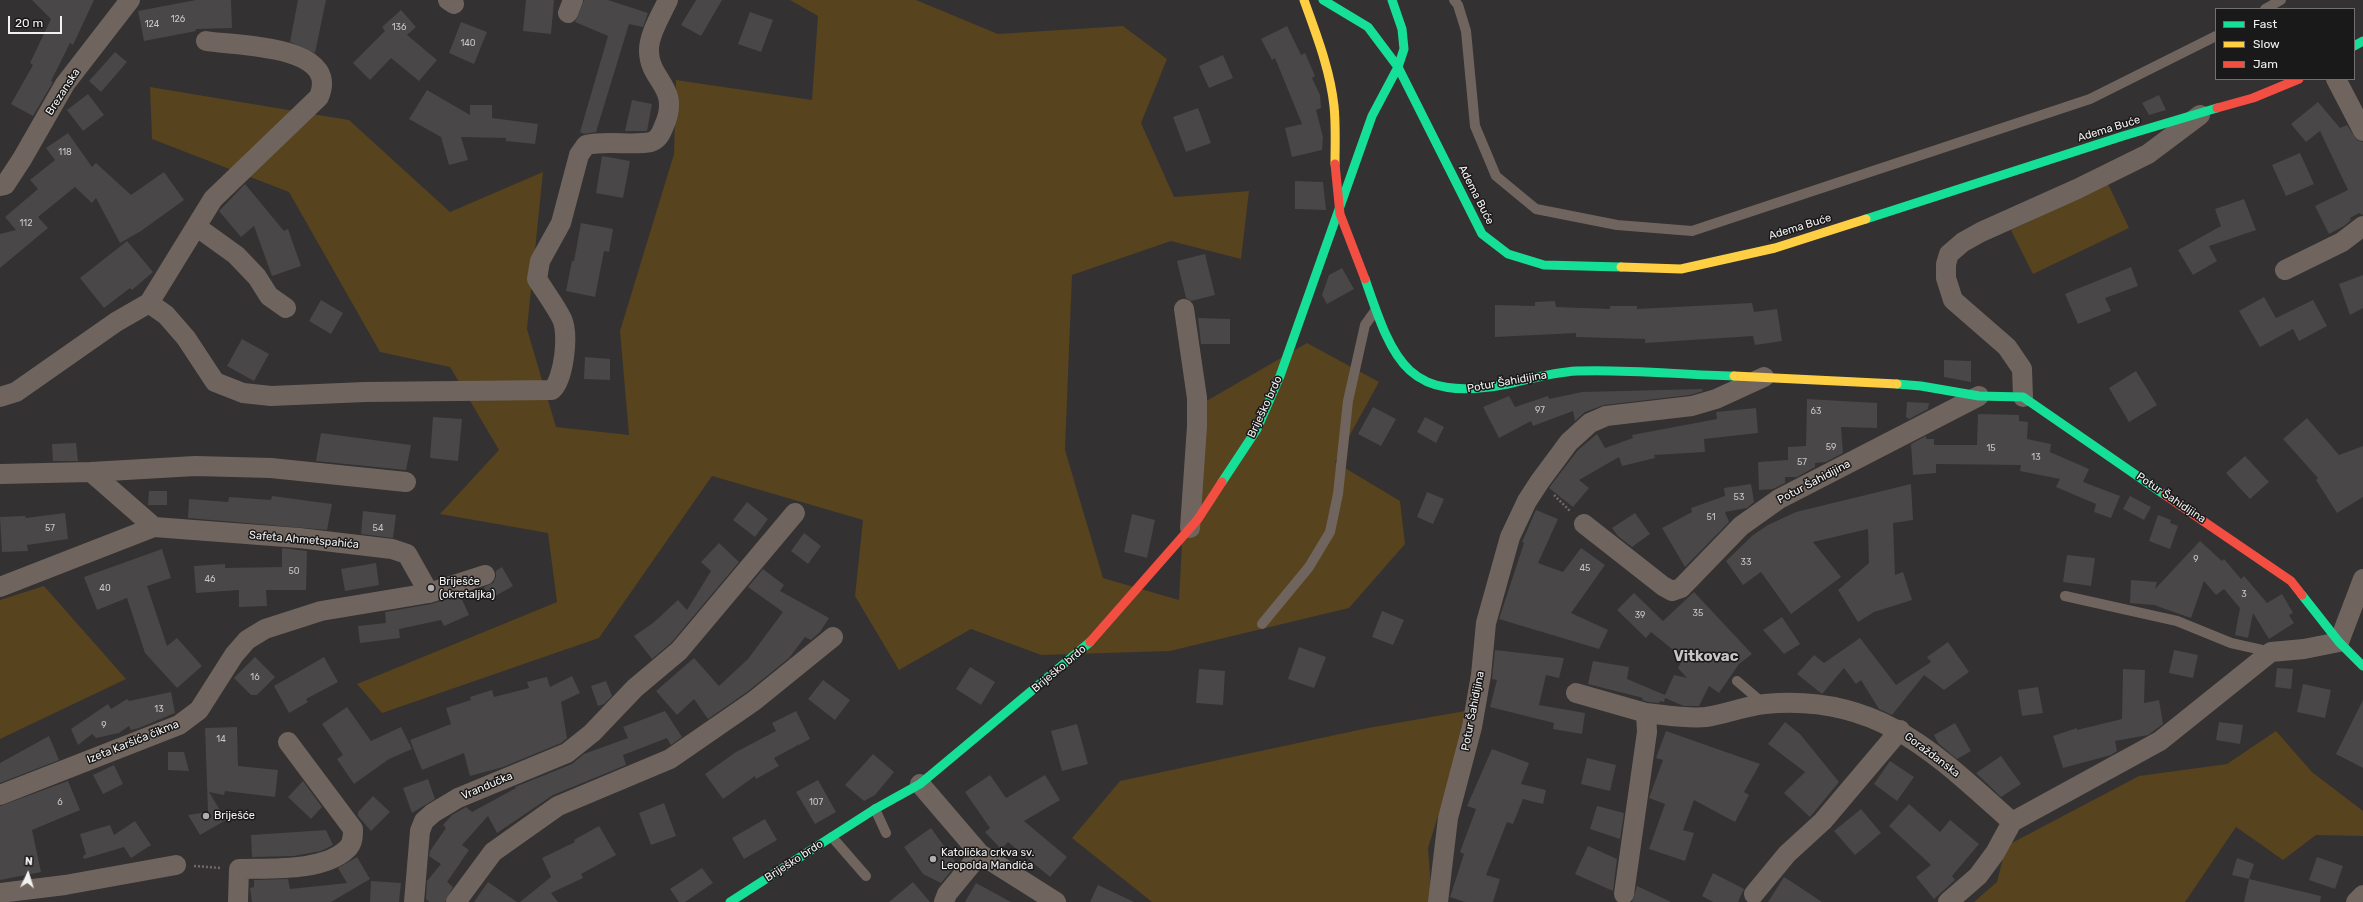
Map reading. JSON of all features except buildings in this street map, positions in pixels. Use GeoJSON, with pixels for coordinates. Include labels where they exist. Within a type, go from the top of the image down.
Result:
{"type":"FeatureCollection","features":[{"type":"Feature","properties":{"kind":"street","name":"Brezanska"},"geometry":{"type":"LineString","coordinates":[[0,186],[4,185],[22,159],[65,84],[130,0]]}},
{"type":"Feature","properties":{"kind":"street"},"geometry":{"type":"LineString","coordinates":[[149,303],[166,315],[186,338],[215,382],[244,393],[271,396],[365,392],[552,390],[558,385],[561,378],[565,330],[562,320],[537,279],[540,261],[560,223],[579,155],[586,145],[597,143],[650,142],[660,137],[668,117],[669,103],[667,89],[651,62],[649,51],[668,0]]}},
{"type":"Feature","properties":{"kind":"street"},"geometry":{"type":"LineString","coordinates":[[1304,0],[1318,37],[1334,107],[1338,208]]}},
{"type":"Feature","properties":{"kind":"street"},"geometry":{"type":"LineString","coordinates":[[1322,0],[1368,27],[1398,67]]}},
{"type":"Feature","properties":{"kind":"street","name":"Briješko brdo"},"geometry":{"type":"LineString","coordinates":[[730,902],[875,809],[920,784],[1084,649],[1190,528],[1257,429],[1280,376],[1338,208],[1372,116],[1385,88],[1398,67],[1404,49],[1402,29],[1392,0]]}},
{"type":"Feature","properties":{"kind":"street"},"geometry":{"type":"LineString","coordinates":[[0,397],[16,392],[116,322],[149,303],[164,276],[197,227],[213,199],[319,97],[322,90],[319,73],[312,63],[292,54],[263,47],[234,46],[206,41]]}},
{"type":"Feature","properties":{"kind":"street","name":"Adema Buće"},"geometry":{"type":"LineString","coordinates":[[1398,67],[1482,234],[1508,254],[1544,265],[1681,269],[1774,248],[2123,136],[2253,98],[2297,80]]}},
{"type":"Feature","properties":{"kind":"street"},"geometry":{"type":"LineString","coordinates":[[2337,80],[2363,131]]}},
{"type":"Feature","properties":{"kind":"street"},"geometry":{"type":"LineString","coordinates":[[2023,397],[2022,369],[2006,347],[1953,300],[1946,278],[1946,264],[1949,254],[1963,242],[1981,232],[2076,189],[2148,154],[2202,113]]}},
{"type":"Feature","properties":{"kind":"street","name":"Potur Šahidijina"},"geometry":{"type":"LineString","coordinates":[[1338,208],[1368,288],[1374,311],[1390,348],[1405,366],[1422,380],[1442,388],[1468,390],[1576,370],[1764,377],[1921,386],[1979,396],[2023,397],[2291,581],[2339,642],[2363,666]]}},
{"type":"Feature","properties":{"kind":"street"},"geometry":{"type":"LineString","coordinates":[[2285,270],[2342,242],[2363,226]]}},
{"type":"Feature","properties":{"kind":"street"},"geometry":{"type":"LineString","coordinates":[[197,227],[236,255],[257,276],[269,296],[286,308]]}},
{"type":"Feature","properties":{"kind":"street"},"geometry":{"type":"LineString","coordinates":[[1184,309],[1197,398],[1197,426],[1190,528]]}},
{"type":"Feature","properties":{"kind":"street","name":"Potur Šahidijina"},"geometry":{"type":"LineString","coordinates":[[1438,902],[1448,818],[1472,727],[1481,675],[1486,623],[1510,537],[1527,502],[1540,481],[1569,442],[1590,423],[1606,416],[1692,406],[1716,399],[1764,377]]}},
{"type":"Feature","properties":{"kind":"street","name":"Potur Šahidijina"},"geometry":{"type":"LineString","coordinates":[[1584,524],[1663,586],[1672,591],[1681,588],[1741,526],[1779,499],[1979,396]]}},
{"type":"Feature","properties":{"kind":"street"},"geometry":{"type":"LineString","coordinates":[[0,474],[91,472],[195,466],[272,468],[406,482]]}},
{"type":"Feature","properties":{"kind":"street"},"geometry":{"type":"LineString","coordinates":[[91,472],[154,527]]}},
{"type":"Feature","properties":{"kind":"street","name":"Vrandučka"},"geometry":{"type":"LineString","coordinates":[[414,902],[420,831],[424,821],[433,812],[458,798],[567,753],[592,733],[635,688],[679,651],[795,513]]}},
{"type":"Feature","properties":{"kind":"street","name":"Safeta Ahmetspahića"},"geometry":{"type":"LineString","coordinates":[[0,587],[154,527],[299,538],[392,549],[407,554],[428,593]]}},
{"type":"Feature","properties":{"kind":"street","name":"Izeta Karšića čikma"},"geometry":{"type":"LineString","coordinates":[[0,796],[179,725],[199,710],[234,655],[247,640],[265,629],[321,611],[428,593],[485,575]]}},
{"type":"Feature","properties":{"kind":"street"},"geometry":{"type":"LineString","coordinates":[[1948,902],[1978,876],[1995,853],[2012,822],[2160,741],[2271,652],[2304,649],[2339,642],[2363,579]]}},
{"type":"Feature","properties":{"kind":"street"},"geometry":{"type":"LineString","coordinates":[[456,902],[493,852],[558,806],[670,759],[754,701],[833,637]]}},
{"type":"Feature","properties":{"kind":"street","name":"Goraždanska"},"geometry":{"type":"LineString","coordinates":[[1576,693],[1646,713],[1685,718],[1706,717],[1764,704],[1812,702],[1833,705],[1854,711],[1900,730],[1954,770],[2012,822]]}},
{"type":"Feature","properties":{"kind":"street"},"geometry":{"type":"LineString","coordinates":[[1624,894],[1647,732],[1646,713]]}},
{"type":"Feature","properties":{"kind":"street"},"geometry":{"type":"LineString","coordinates":[[1754,894],[1787,854],[1823,821],[1900,730]]}},
{"type":"Feature","properties":{"kind":"street"},"geometry":{"type":"LineString","coordinates":[[238,902],[239,869],[292,867],[329,861],[348,849],[353,839],[353,829],[288,742]]}},
{"type":"Feature","properties":{"kind":"street"},"geometry":{"type":"LineString","coordinates":[[920,784],[980,854],[1056,902]]}},
{"type":"Feature","properties":{"kind":"street"},"geometry":{"type":"LineString","coordinates":[[944,902],[947,894],[980,854]]}},
{"type":"Feature","properties":{"kind":"street"},"geometry":{"type":"LineString","coordinates":[[0,893],[65,885],[176,865]]}},
{"type":"Feature","properties":{"kind":"street"},"geometry":{"type":"LineString","coordinates":[[2356,902],[2363,895]]}},
{"type":"Feature","properties":{"kind":"lane"},"geometry":{"type":"LineString","coordinates":[[1454,0],[1458,5],[1466,31],[1475,126],[1496,176],[1536,209],[1617,225],[1692,231],[2090,99],[2215,36]]}},
{"type":"Feature","properties":{"kind":"lane"},"geometry":{"type":"LineString","coordinates":[[2267,8],[2281,0]]}},
{"type":"Feature","properties":{"kind":"lane"},"geometry":{"type":"LineString","coordinates":[[1262,624],[1309,567],[1330,532],[1338,494],[1348,401],[1365,325],[1374,311]]}},
{"type":"Feature","properties":{"kind":"lane"},"geometry":{"type":"LineString","coordinates":[[2065,596],[2177,621],[2231,643],[2271,652]]}},
{"type":"Feature","properties":{"kind":"lane"},"geometry":{"type":"LineString","coordinates":[[1737,681],[1764,704]]}},
{"type":"Feature","properties":{"kind":"lane"},"geometry":{"type":"LineString","coordinates":[[875,809],[886,833]]}},
{"type":"Feature","properties":{"kind":"lane"},"geometry":{"type":"LineString","coordinates":[[832,836],[866,876]]}},
{"type":"Feature","properties":{"kind":"path"},"geometry":{"type":"LineString","coordinates":[[1540,481],[1584,524]]}},
{"type":"Feature","properties":{"kind":"path"},"geometry":{"type":"LineString","coordinates":[[176,865],[239,869]]}},
{"type":"Feature","properties":{"kind":"shaded area"},"geometry":{"type":"Polygon","coordinates":[[[790,0],[916,0],[998,34],[1123,26],[1167,59],[1141,123],[1174,197],[1249,191],[1241,259],[1171,241],[1072,275],[1065,450],[1103,578],[1179,600],[1189,411],[1307,343],[1379,382],[1335,462],[1400,501],[1405,544],[1349,608],[1170,651],[1041,655],[971,629],[899,670],[855,596],[863,520],[712,476],[599,638],[382,713],[357,684],[557,602],[548,533],[440,514],[499,450],[450,367],[380,352],[289,192],[152,139],[150,87],[349,120],[450,212],[543,172],[527,329],[556,427],[629,435],[620,331],[674,154],[676,80],[812,100],[818,16],[790,0]]]}},
{"type":"Feature","properties":{"kind":"shaded area"},"geometry":{"type":"Polygon","coordinates":[[[2108,184],[2129,228],[2033,274],[2011,230],[2108,184]]]}},
{"type":"Feature","properties":{"kind":"shaded area"},"geometry":{"type":"Polygon","coordinates":[[[44,586],[126,679],[0,739],[0,600],[44,586]]]}},
{"type":"Feature","properties":{"kind":"shaded area"},"geometry":{"type":"Polygon","coordinates":[[[1471,710],[1428,848],[1432,902],[1152,902],[1072,838],[1120,781],[1368,728],[1471,710]]]}},
{"type":"Feature","properties":{"kind":"shaded area"},"geometry":{"type":"Polygon","coordinates":[[[2276,731],[2312,772],[2363,811],[2363,836],[2316,835],[2283,860],[2236,827],[2185,902],[1974,902],[1997,882],[2006,846],[2139,776],[2227,764],[2276,731]]]}},
{"type":"Feature","properties":{"kind":"traffic: fast"},"geometry":{"type":"LineString","coordinates":[[1323,0],[1368,27],[1398,67],[1482,234],[1508,254],[1544,265],[1621,267]]}},
{"type":"Feature","properties":{"kind":"traffic: fast"},"geometry":{"type":"LineString","coordinates":[[1222,482],[1257,429],[1280,376],[1372,116],[1398,67],[1404,49],[1402,29],[1392,0]]}},
{"type":"Feature","properties":{"kind":"traffic: fast"},"geometry":{"type":"LineString","coordinates":[[2355,45],[2363,41]]}},
{"type":"Feature","properties":{"kind":"traffic: fast"},"geometry":{"type":"LineString","coordinates":[[1866,219],[2123,136],[2217,108]]}},
{"type":"Feature","properties":{"kind":"traffic: fast"},"geometry":{"type":"LineString","coordinates":[[1365,279],[1375,309],[1397,355],[1410,370],[1426,382],[1448,388],[1474,388],[1508,384],[1551,374],[1577,371],[1616,371],[1734,376]]}},
{"type":"Feature","properties":{"kind":"traffic: fast"},"geometry":{"type":"LineString","coordinates":[[1897,384],[1921,386],[1979,396],[2023,397],[2165,495]]}},
{"type":"Feature","properties":{"kind":"traffic: fast"},"geometry":{"type":"LineString","coordinates":[[2302,595],[2339,642],[2363,666]]}},
{"type":"Feature","properties":{"kind":"traffic: fast"},"geometry":{"type":"LineString","coordinates":[[730,902],[875,809],[920,784],[1090,642]]}},
{"type":"Feature","properties":{"kind":"traffic: slow"},"geometry":{"type":"LineString","coordinates":[[1304,0],[1322,52],[1332,92],[1335,120],[1335,164]]}},
{"type":"Feature","properties":{"kind":"traffic: slow"},"geometry":{"type":"LineString","coordinates":[[1621,267],[1681,269],[1775,248],[1866,219]]}},
{"type":"Feature","properties":{"kind":"traffic: slow"},"geometry":{"type":"LineString","coordinates":[[1734,376],[1897,384]]}},
{"type":"Feature","properties":{"kind":"traffic: jam"},"geometry":{"type":"LineString","coordinates":[[2217,108],[2253,98],[2297,80]]}},
{"type":"Feature","properties":{"kind":"traffic: jam"},"geometry":{"type":"LineString","coordinates":[[1335,164],[1340,214],[1365,279]]}},
{"type":"Feature","properties":{"kind":"traffic: jam"},"geometry":{"type":"LineString","coordinates":[[1090,642],[1198,519],[1222,482]]}},
{"type":"Feature","properties":{"kind":"traffic: jam"},"geometry":{"type":"LineString","coordinates":[[2165,495],[2291,581],[2302,595]]}},
{"type":"Feature","properties":{"kind":"place","name":"Briješće (okretaljka)"},"geometry":{"type":"Point","coordinates":[431,588]}},
{"type":"Feature","properties":{"kind":"place","name":"Briješće"},"geometry":{"type":"Point","coordinates":[206,816]}},
{"type":"Feature","properties":{"kind":"place","name":"Katolička crkva sv. Leopolda Mandića"},"geometry":{"type":"Point","coordinates":[933,859]}},
{"type":"Feature","properties":{"kind":"district","name":"Vitkovac"},"geometry":{"type":"Point","coordinates":[1706,657]}}]}
